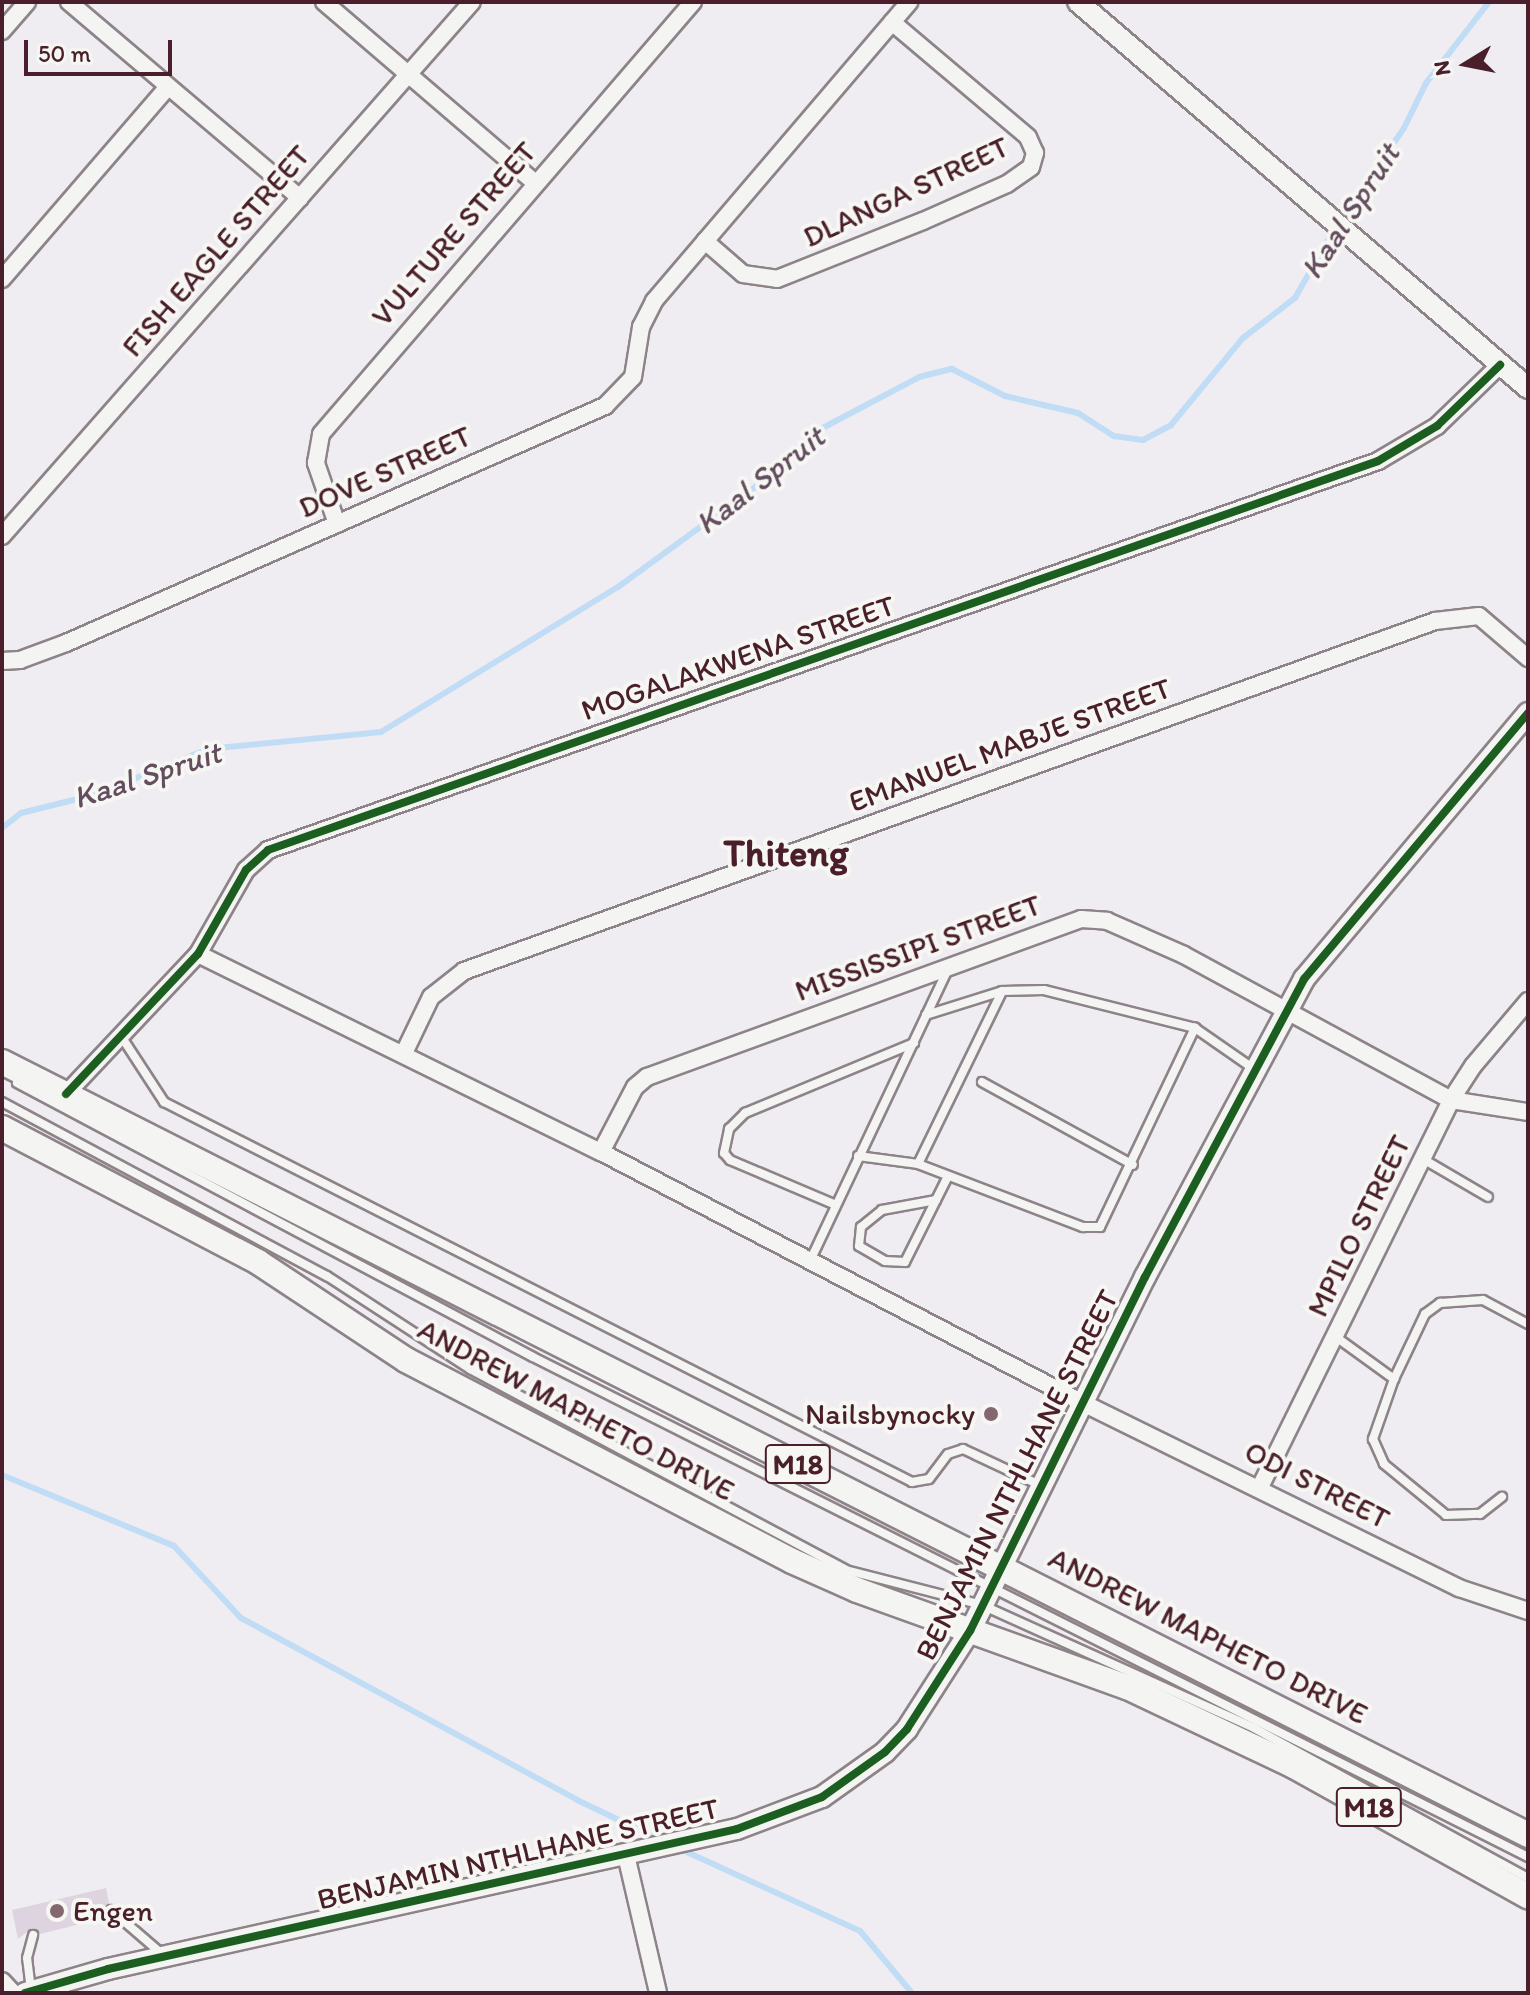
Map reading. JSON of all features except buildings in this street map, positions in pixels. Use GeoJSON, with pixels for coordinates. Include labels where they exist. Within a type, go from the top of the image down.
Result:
{"type":"FeatureCollection","features":[{"type":"Feature","properties":{"kind":"main road","name":"ANDREW MAPHETO DRIVE"},"geometry":{"type":"LineString","coordinates":[[2,1062],[992,1586],[1528,1835]]}},
{"type":"Feature","properties":{"kind":"main road","name":"ANDREW MAPHETO DRIVE"},"geometry":{"type":"LineString","coordinates":[[2,1128],[258,1262],[406,1360],[792,1561],[970,1631],[1127,1687],[1281,1760],[1528,1896]]}},
{"type":"Feature","properties":{"kind":"street"},"geometry":{"type":"LineString","coordinates":[[2,31],[27,2]]}},
{"type":"Feature","properties":{"kind":"street"},"geometry":{"type":"LineString","coordinates":[[69,2],[300,198]]}},
{"type":"Feature","properties":{"kind":"street"},"geometry":{"type":"LineString","coordinates":[[324,2],[535,183]]}},
{"type":"Feature","properties":{"kind":"street","name":"FISH EAGLE STREET"},"geometry":{"type":"LineString","coordinates":[[2,536],[472,2]]}},
{"type":"Feature","properties":{"kind":"street","name":"VULTURE STREET"},"geometry":{"type":"LineString","coordinates":[[337,524],[316,463],[321,434],[693,2]]}},
{"type":"Feature","properties":{"kind":"street","name":"DOVE STREET"},"geometry":{"type":"LineString","coordinates":[[2,661],[20,660],[66,643],[618,396],[633,377],[646,315],[705,241],[909,2]]}},
{"type":"Feature","properties":{"kind":"street"},"geometry":{"type":"LineString","coordinates":[[1078,2],[1528,388]]}},
{"type":"Feature","properties":{"kind":"street","name":"DLANGA STREET"},"geometry":{"type":"LineString","coordinates":[[705,241],[743,274],[777,279],[1007,184],[1031,167],[1035,153],[1028,137],[892,22]]}},
{"type":"Feature","properties":{"kind":"street"},"geometry":{"type":"LineString","coordinates":[[2,279],[168,87]]}},
{"type":"Feature","properties":{"kind":"street","name":"MOGALAKWENA STREET"},"geometry":{"type":"LineString","coordinates":[[66,1094],[198,954],[246,870],[278,845],[1378,461],[1437,426],[1500,365]]}},
{"type":"Feature","properties":{"kind":"street","name":"EMANUEL MABJE STREET"},"geometry":{"type":"LineString","coordinates":[[404,1053],[431,997],[464,971],[1420,627],[1453,616],[1479,616],[1528,658]]}},
{"type":"Feature","properties":{"kind":"street","name":"BENJAMIN NTHLHANE STREET"},"geometry":{"type":"LineString","coordinates":[[23,1992],[164,1957],[737,1829],[822,1797],[885,1752],[907,1729],[970,1631],[1041,1485],[1285,1010],[1350,920],[1528,713]]}},
{"type":"Feature","properties":{"kind":"street","name":"MISSISSIPI STREET"},"geometry":{"type":"LineString","coordinates":[[601,1152],[635,1087],[647,1077],[949,966],[1093,919],[1184,955],[1451,1100],[1528,1112]]}},
{"type":"Feature","properties":{"kind":"street","name":"ODI STREET"},"geometry":{"type":"LineString","coordinates":[[198,954],[601,1152],[1083,1403],[1260,1487],[1459,1588],[1528,1611]]}},
{"type":"Feature","properties":{"kind":"street","name":"MPILO STREET"},"geometry":{"type":"LineString","coordinates":[[1260,1487],[1451,1100],[1473,1066],[1528,1001]]}},
{"type":"Feature","properties":{"kind":"street"},"geometry":{"type":"LineString","coordinates":[[632,1854],[658,1993]]}},
{"type":"Feature","properties":{"kind":"street"},"geometry":{"type":"LineString","coordinates":[[2,1981],[23,1992]]}},
{"type":"Feature","properties":{"kind":"lane"},"geometry":{"type":"LineString","coordinates":[[810,1261],[949,966]]}},
{"type":"Feature","properties":{"kind":"lane"},"geometry":{"type":"LineString","coordinates":[[926,1015],[1002,991],[1044,990],[1195,1028],[1254,1069]]}},
{"type":"Feature","properties":{"kind":"lane"},"geometry":{"type":"LineString","coordinates":[[918,1164],[1002,991]]}},
{"type":"Feature","properties":{"kind":"lane"},"geometry":{"type":"LineString","coordinates":[[858,1156],[918,1164],[1092,1229],[1106,1222],[1195,1028]]}},
{"type":"Feature","properties":{"kind":"lane"},"geometry":{"type":"LineString","coordinates":[[121,1036],[164,1102],[912,1482],[929,1479],[948,1454],[963,1449],[1041,1485]]}},
{"type":"Feature","properties":{"kind":"lane"},"geometry":{"type":"LineString","coordinates":[[836,1205],[730,1160],[724,1153],[729,1129],[745,1113],[914,1043]]}},
{"type":"Feature","properties":{"kind":"lane"},"geometry":{"type":"LineString","coordinates":[[2,1075],[533,1357],[1528,1857]]}},
{"type":"Feature","properties":{"kind":"lane"},"geometry":{"type":"LineString","coordinates":[[982,1082],[1133,1165]]}},
{"type":"Feature","properties":{"kind":"lane"},"geometry":{"type":"LineString","coordinates":[[2,1102],[327,1276],[470,1369],[846,1570],[992,1586],[1528,1878]]}},
{"type":"Feature","properties":{"kind":"lane"},"geometry":{"type":"LineString","coordinates":[[1423,1159],[1488,1197]]}},
{"type":"Feature","properties":{"kind":"lane"},"geometry":{"type":"LineString","coordinates":[[936,1200],[882,1210],[861,1227],[859,1246],[885,1261],[905,1262],[936,1200],[948,1176]]}},
{"type":"Feature","properties":{"kind":"lane"},"geometry":{"type":"LineString","coordinates":[[1502,1497],[1480,1514],[1446,1515],[1384,1464],[1373,1439],[1394,1379],[1425,1314],[1440,1303],[1483,1300],[1528,1324]]}},
{"type":"Feature","properties":{"kind":"lane"},"geometry":{"type":"LineString","coordinates":[[1336,1337],[1394,1379]]}},
{"type":"Feature","properties":{"kind":"lane"},"geometry":{"type":"LineString","coordinates":[[111,1910],[164,1957]]}},
{"type":"Feature","properties":{"kind":"lane"},"geometry":{"type":"LineString","coordinates":[[23,1992],[33,1935]]}},
{"type":"Feature","properties":{"kind":"waterway","name":"Kaal Spruit"},"geometry":{"type":"LineString","coordinates":[[2,828],[21,813],[94,795],[208,749],[381,732],[618,587],[765,480],[813,433],[919,377],[952,369],[1005,396],[1078,413],[1114,436],[1143,440],[1171,425],[1243,338],[1295,298],[1329,238],[1404,128],[1426,83],[1489,2]]}},
{"type":"Feature","properties":{"kind":"waterway"},"geometry":{"type":"LineString","coordinates":[[2,1475],[174,1546],[241,1618],[577,1800],[661,1840]]}},
{"type":"Feature","properties":{"kind":"waterway"},"geometry":{"type":"LineString","coordinates":[[678,1848],[860,1931],[912,1993]]}},
{"type":"Feature","properties":{"kind":"cycle path"},"geometry":{"type":"LineString","coordinates":[[66,1094],[198,954],[246,870],[268,850],[1378,461],[1437,426],[1500,365]]}},
{"type":"Feature","properties":{"kind":"cycle path"},"geometry":{"type":"LineString","coordinates":[[25,1993],[108,1969],[737,1829],[822,1797],[885,1752],[907,1729],[970,1631],[1145,1277],[1304,979],[1528,713]]}},
{"type":"Feature","properties":{"kind":"place","name":"Nailsbynocky"},"geometry":{"type":"Point","coordinates":[991,1414]}},
{"type":"Feature","properties":{"kind":"place","name":"Engen"},"geometry":{"type":"Point","coordinates":[57,1911]}},
{"type":"Feature","properties":{"kind":"district","name":"Thiteng"},"geometry":{"type":"Point","coordinates":[786,854]}}]}
